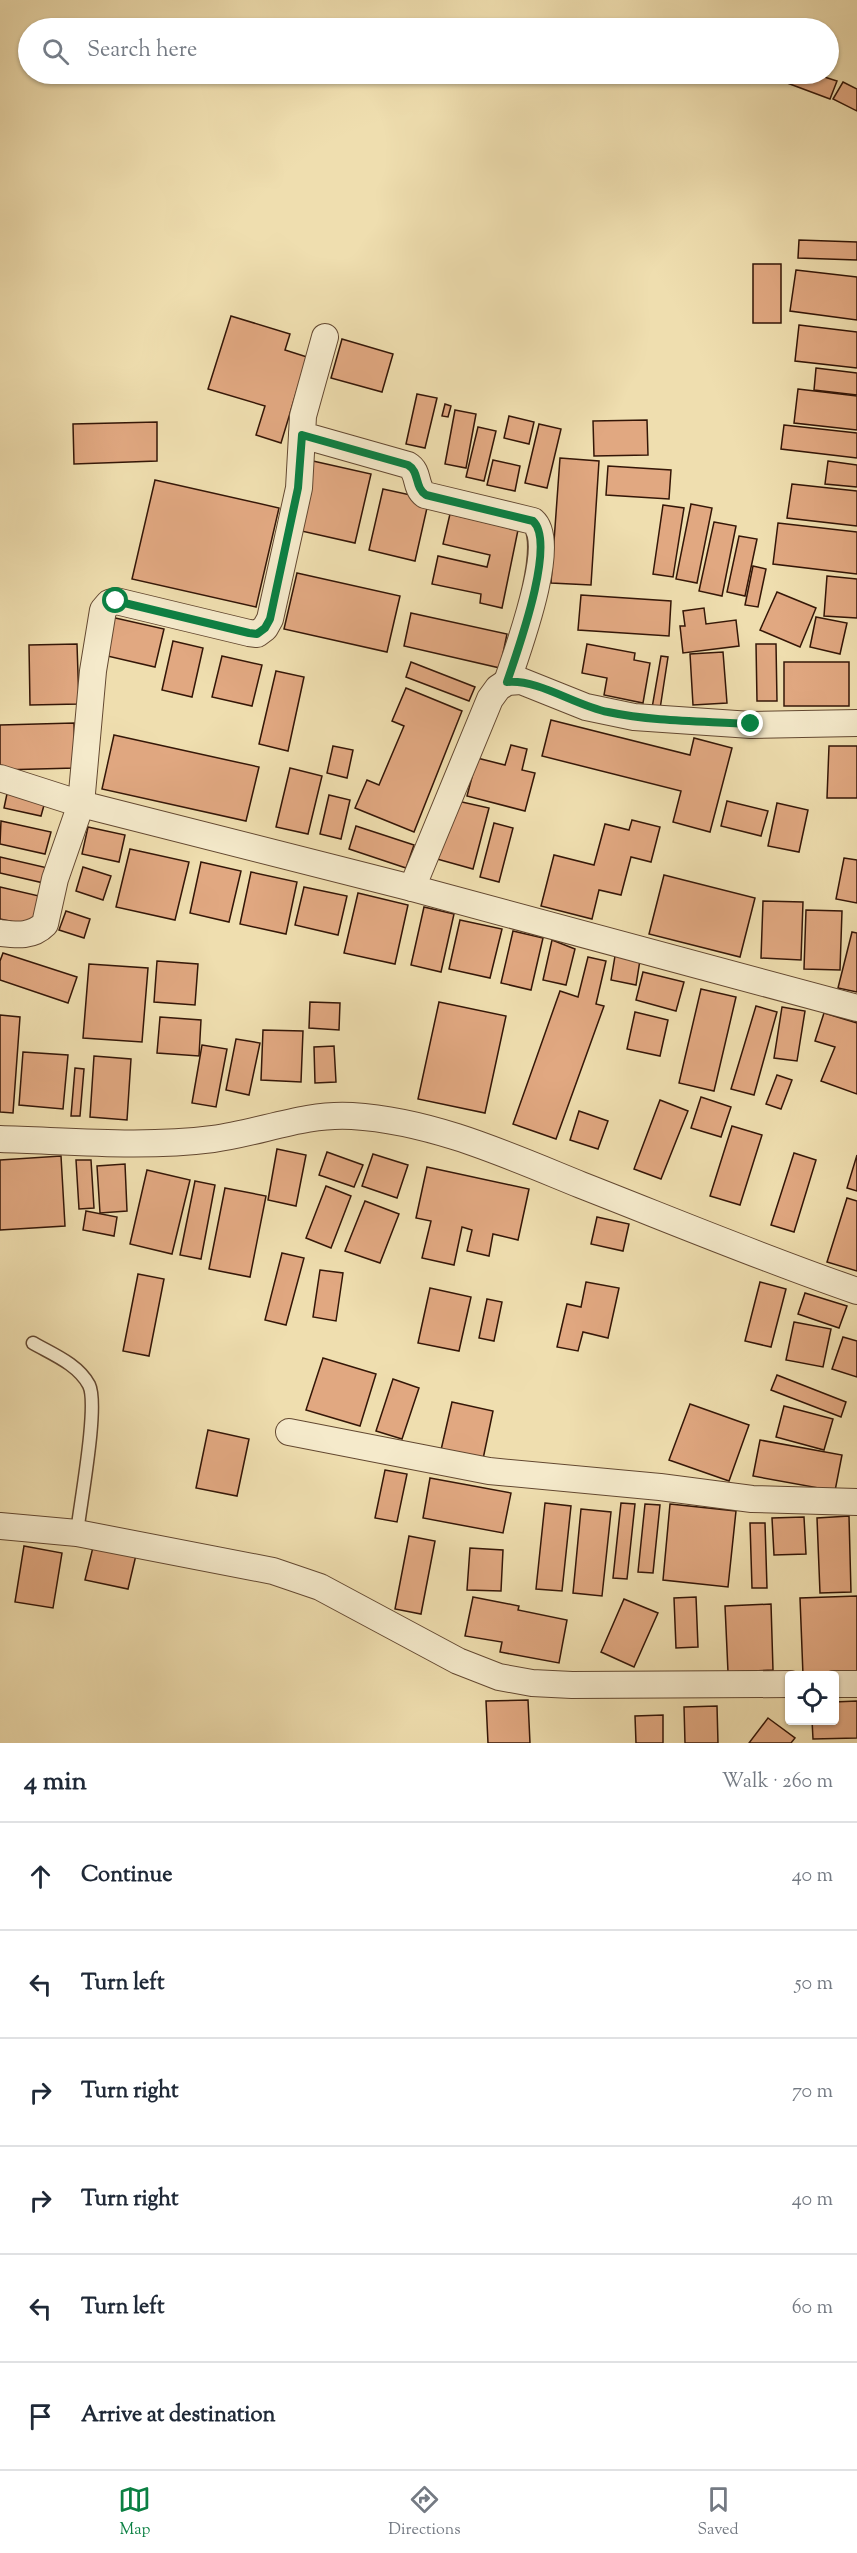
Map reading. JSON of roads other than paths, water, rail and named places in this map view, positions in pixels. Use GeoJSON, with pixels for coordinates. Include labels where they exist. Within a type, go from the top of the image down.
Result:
{"type":"FeatureCollection","features":[{"type":"Feature","properties":{"kind":"street"},"geometry":{"type":"LineString","coordinates":[[0,933],[33,933],[45,924],[55,879],[81,804],[93,671],[103,610],[109,603],[116,601],[257,634],[265,628],[270,619],[298,488],[303,416],[325,337]]}},
{"type":"Feature","properties":{"kind":"street"},"geometry":{"type":"LineString","coordinates":[[302,435],[408,465],[415,471],[419,488],[426,495],[533,521],[538,525],[542,540],[534,598],[507,682]]}},
{"type":"Feature","properties":{"kind":"street"},"geometry":{"type":"LineString","coordinates":[[412,888],[490,699],[498,688],[507,682],[521,681],[586,707],[634,717],[751,724],[857,723]]}},
{"type":"Feature","properties":{"kind":"street"},"geometry":{"type":"LineString","coordinates":[[0,778],[81,804],[412,888],[857,1008]]}},
{"type":"Feature","properties":{"kind":"street"},"geometry":{"type":"LineString","coordinates":[[0,1139],[178,1142],[215,1139],[303,1119],[350,1116],[390,1120],[469,1140],[788,1267],[857,1291]]}},
{"type":"Feature","properties":{"kind":"street"},"geometry":{"type":"LineString","coordinates":[[289,1432],[489,1472],[660,1487],[752,1499],[857,1502]]}},
{"type":"Feature","properties":{"kind":"street"},"geometry":{"type":"LineString","coordinates":[[0,1526],[77,1533],[273,1571],[320,1587],[458,1661],[499,1677],[532,1683],[572,1685],[785,1684]]}},
{"type":"Feature","properties":{"kind":"street"},"geometry":{"type":"LineString","coordinates":[[839,1684],[857,1684]]}},
{"type":"Feature","properties":{"kind":"lane"},"geometry":{"type":"LineString","coordinates":[[33,1344],[64,1360],[81,1375],[91,1390],[88,1453],[77,1533]]}}]}
